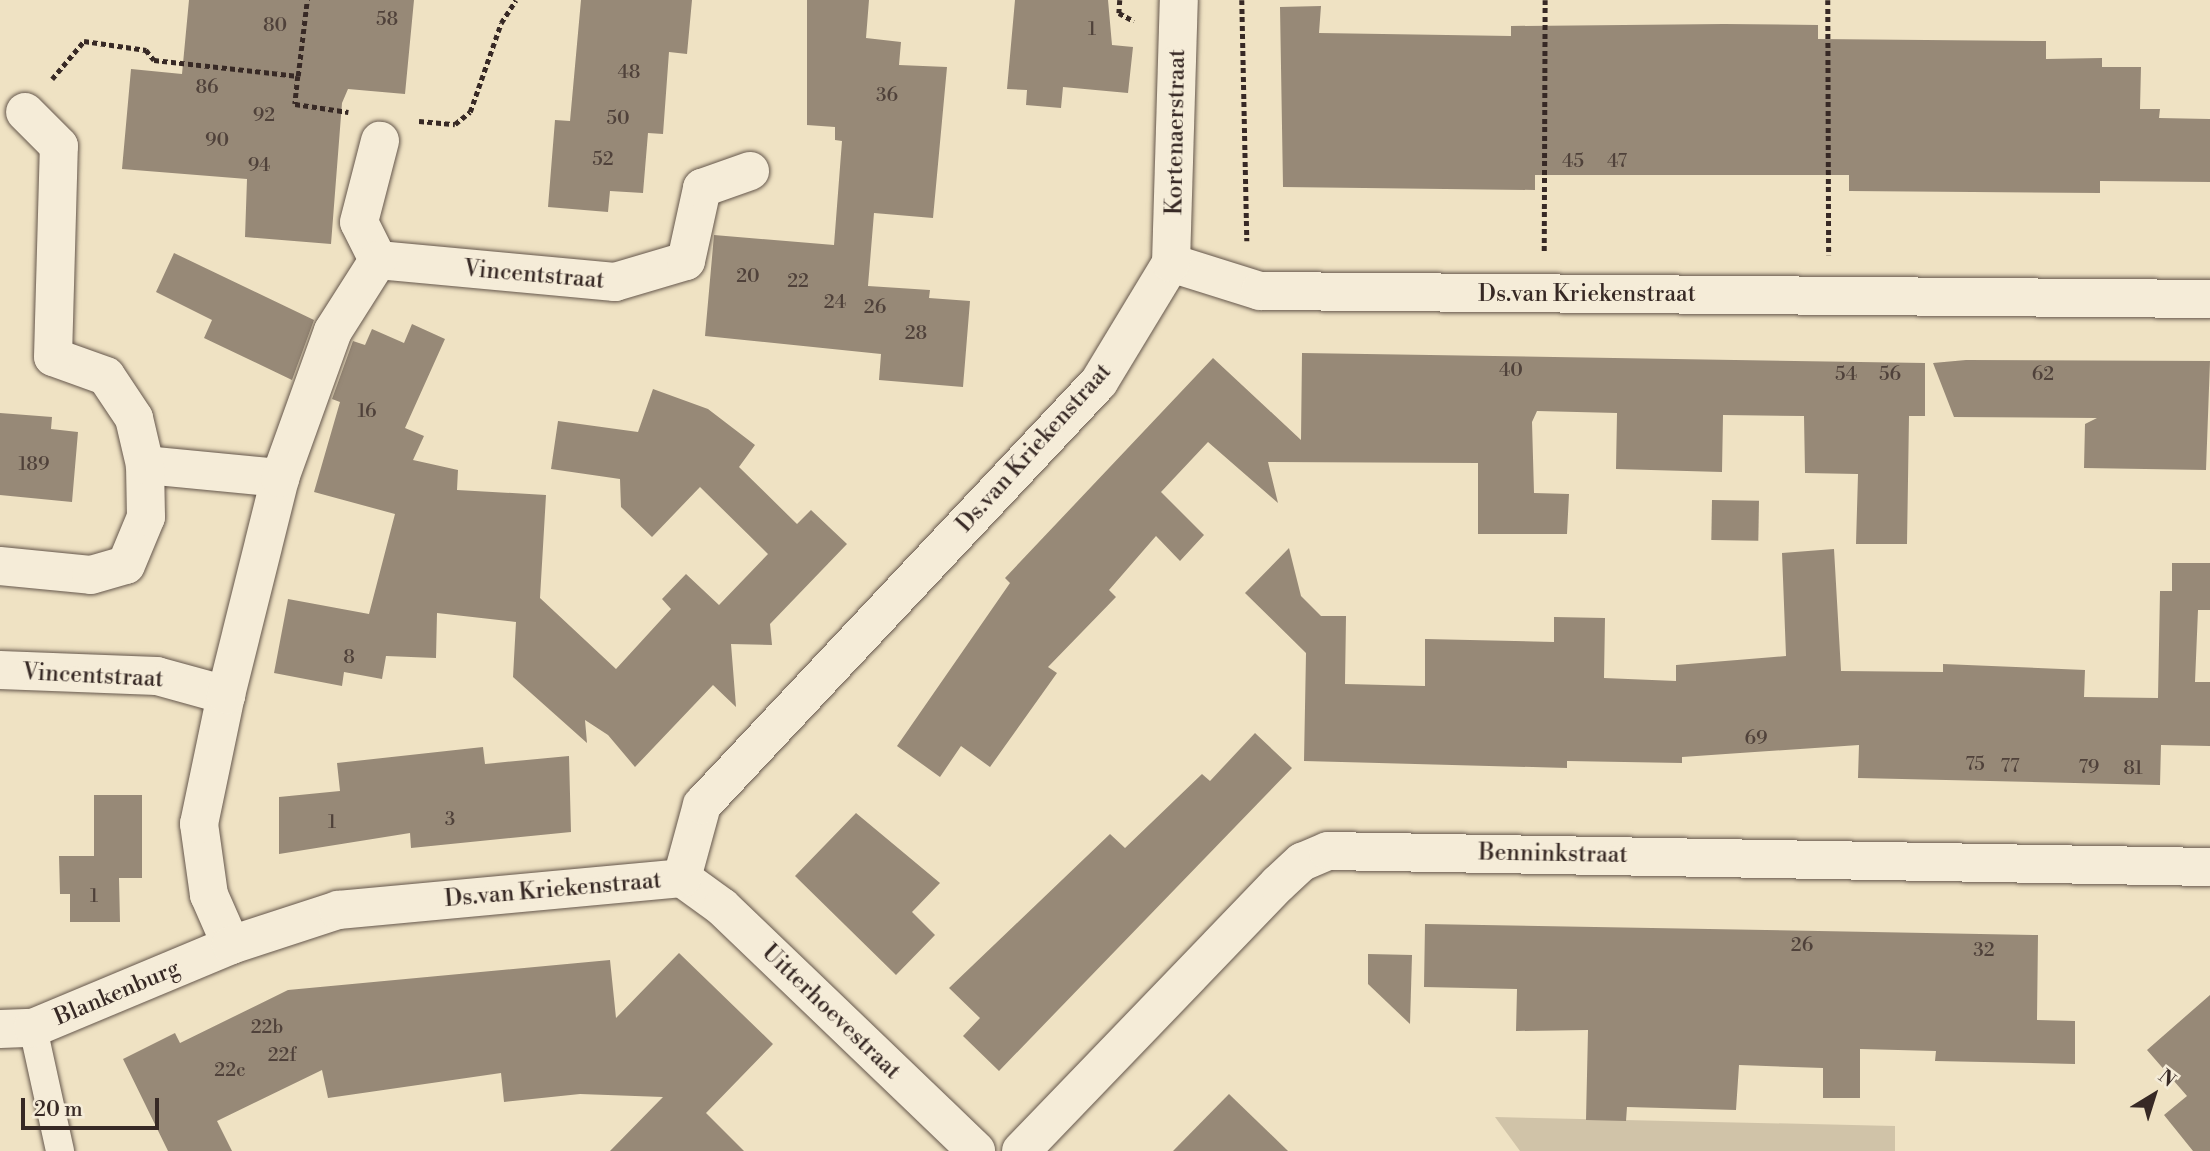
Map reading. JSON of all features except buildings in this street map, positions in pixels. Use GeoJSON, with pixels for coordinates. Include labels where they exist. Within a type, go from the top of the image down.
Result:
{"type":"FeatureCollection","features":[{"type":"Feature","properties":{"kind":"street","name":"Kortenaerstraat"},"geometry":{"type":"LineString","coordinates":[[1171,263],[1179,0]]}},
{"type":"Feature","properties":{"kind":"street"},"geometry":{"type":"LineString","coordinates":[[0,566],[91,575],[126,565],[146,517],[145,465],[134,418],[106,376],[53,358],[59,146],[24,112]]}},
{"type":"Feature","properties":{"kind":"street"},"geometry":{"type":"LineString","coordinates":[[231,945],[209,895],[199,824],[226,695],[280,478],[332,331],[378,260],[359,222],[386,130]]}},
{"type":"Feature","properties":{"kind":"street","name":"Vincentstraat"},"geometry":{"type":"LineString","coordinates":[[378,260],[615,282],[687,261],[702,188],[750,171]]}},
{"type":"Feature","properties":{"kind":"street","name":"Ds.van Kriekenstraat"},"geometry":{"type":"LineString","coordinates":[[231,945],[338,910],[682,878],[702,805],[1099,382],[1171,263],[1247,286],[1544,293],[2210,299]]}},
{"type":"Feature","properties":{"kind":"street"},"geometry":{"type":"LineString","coordinates":[[145,465],[280,478]]}},
{"type":"Feature","properties":{"kind":"street","name":"Vincentstraat"},"geometry":{"type":"LineString","coordinates":[[0,670],[158,676],[226,695]]}},
{"type":"Feature","properties":{"kind":"street","name":"Benninkstraat"},"geometry":{"type":"LineString","coordinates":[[1021,1151],[1278,884],[1302,862],[1328,851],[2210,867]]}},
{"type":"Feature","properties":{"kind":"street","name":"Uitterhoevestraat"},"geometry":{"type":"LineString","coordinates":[[682,878],[722,907],[976,1151]]}},
{"type":"Feature","properties":{"kind":"street","name":"Blankenburg"},"geometry":{"type":"LineString","coordinates":[[16,1028],[231,945]]}},
{"type":"Feature","properties":{"kind":"lane"},"geometry":{"type":"LineString","coordinates":[[16,1028],[60,1151]]}},
{"type":"Feature","properties":{"kind":"path"},"geometry":{"type":"LineString","coordinates":[[307,0],[295,104],[386,130],[455,124],[470,112],[492,47],[516,0]]}},
{"type":"Feature","properties":{"kind":"path"},"geometry":{"type":"LineString","coordinates":[[1242,0],[1247,286]]}},
{"type":"Feature","properties":{"kind":"path"},"geometry":{"type":"LineString","coordinates":[[1544,293],[1545,0]]}},
{"type":"Feature","properties":{"kind":"path"},"geometry":{"type":"LineString","coordinates":[[1828,0],[1829,295]]}},
{"type":"Feature","properties":{"kind":"path"},"geometry":{"type":"LineString","coordinates":[[24,112],[84,41],[146,50],[154,60],[298,76]]}},
{"type":"Feature","properties":{"kind":"shaded area"},"geometry":{"type":"Polygon","coordinates":[[[1495,1117],[1895,1126],[1895,1151],[1520,1151],[1495,1117]]]}}]}
